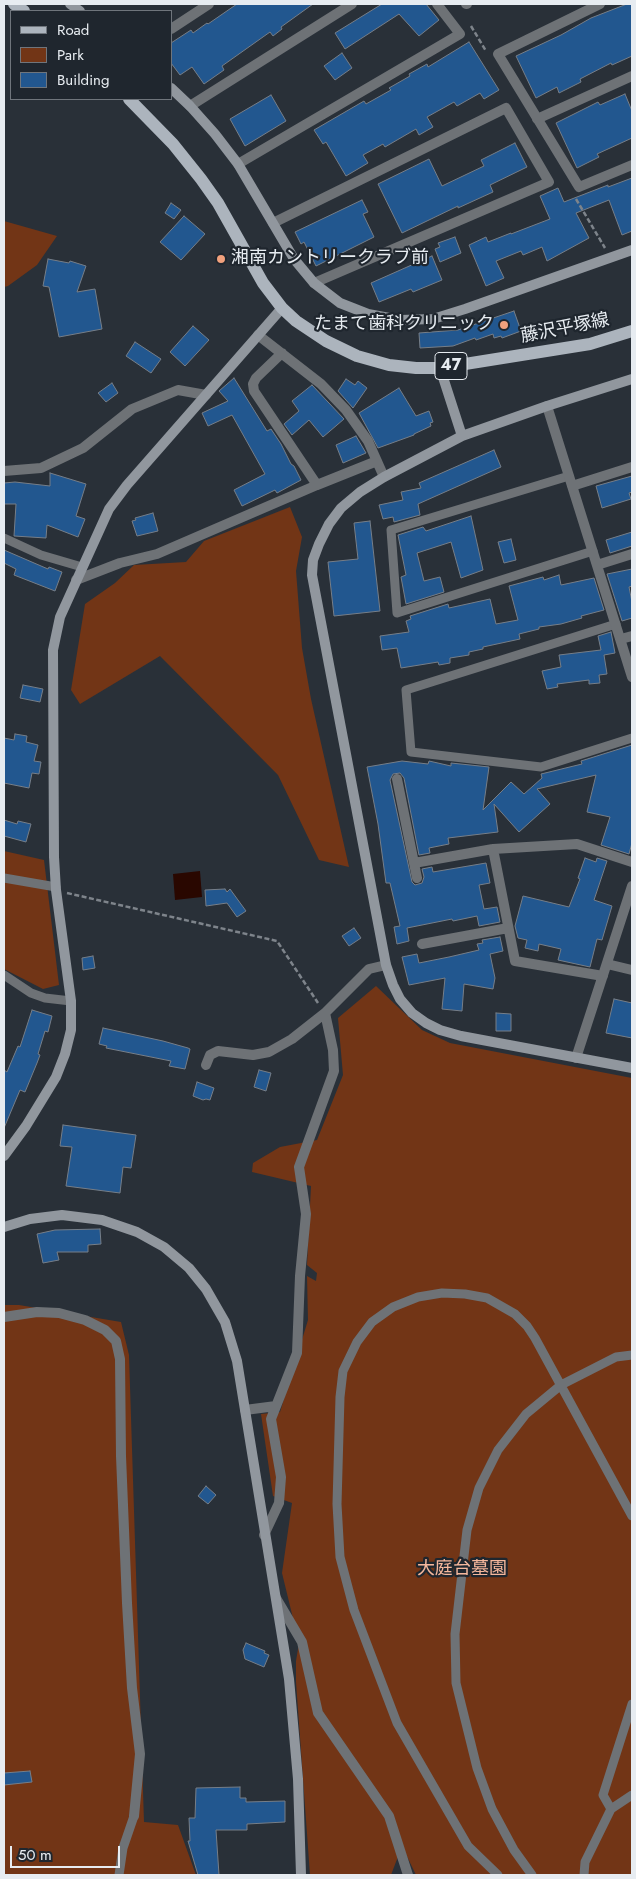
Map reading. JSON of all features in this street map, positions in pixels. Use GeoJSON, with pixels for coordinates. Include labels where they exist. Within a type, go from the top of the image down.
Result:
{"type":"FeatureCollection","features":[{"type":"Feature","properties":{"kind":"main road","name":"47"},"geometry":{"type":"LineString","coordinates":[[130,100],[173,144],[201,179],[218,203],[263,283],[282,308]]}},
{"type":"Feature","properties":{"kind":"main road","name":"藤沢平塚線"},"geometry":{"type":"LineString","coordinates":[[282,308],[296,321],[326,341],[357,356],[389,365],[416,368],[440,368],[590,344],[632,331]]}},
{"type":"Feature","properties":{"kind":"street"},"geometry":{"type":"LineString","coordinates":[[172,28],[209,4]]}},
{"type":"Feature","properties":{"kind":"street"},"geometry":{"type":"LineString","coordinates":[[190,106],[352,4]]}},
{"type":"Feature","properties":{"kind":"street"},"geometry":{"type":"LineString","coordinates":[[238,164],[460,34],[437,4]]}},
{"type":"Feature","properties":{"kind":"street"},"geometry":{"type":"LineString","coordinates":[[600,4],[498,54],[579,187],[632,165]]}},
{"type":"Feature","properties":{"kind":"street"},"geometry":{"type":"LineString","coordinates":[[537,119],[632,76]]}},
{"type":"Feature","properties":{"kind":"street"},"geometry":{"type":"LineString","coordinates":[[172,89],[215,134],[238,164],[294,259],[314,283],[340,303],[368,314],[400,320],[433,319],[465,310],[632,250]]}},
{"type":"Feature","properties":{"kind":"street"},"geometry":{"type":"LineString","coordinates":[[273,223],[506,108],[549,182],[314,283]]}},
{"type":"Feature","properties":{"kind":"street"},"geometry":{"type":"LineString","coordinates":[[4,1156],[26,1126],[56,1077],[65,1054],[71,1030],[71,1001],[56,889],[54,857],[53,650],[60,617],[109,509],[127,485],[282,308]]}},
{"type":"Feature","properties":{"kind":"street"},"geometry":{"type":"LineString","coordinates":[[258,335],[321,384],[346,410],[368,441],[384,477]]}},
{"type":"Feature","properties":{"kind":"street"},"geometry":{"type":"LineString","coordinates":[[282,353],[256,378],[253,384],[254,391],[317,485]]}},
{"type":"Feature","properties":{"kind":"street"},"geometry":{"type":"LineString","coordinates":[[440,368],[462,436]]}},
{"type":"Feature","properties":{"kind":"street"},"geometry":{"type":"LineString","coordinates":[[632,379],[462,436],[384,477],[360,492],[341,508],[329,524],[313,560],[312,575],[386,965],[392,985],[400,999],[426,1024],[440,1030],[461,1036],[632,1068]]}},
{"type":"Feature","properties":{"kind":"street"},"geometry":{"type":"LineString","coordinates":[[4,471],[41,468],[83,448],[132,410],[178,390],[206,395]]}},
{"type":"Feature","properties":{"kind":"street"},"geometry":{"type":"LineString","coordinates":[[547,406],[632,677]]}},
{"type":"Feature","properties":{"kind":"street"},"geometry":{"type":"LineString","coordinates":[[76,580],[120,562],[157,554],[377,460]]}},
{"type":"Feature","properties":{"kind":"street"},"geometry":{"type":"LineString","coordinates":[[571,481],[632,467]]}},
{"type":"Feature","properties":{"kind":"street"},"geometry":{"type":"LineString","coordinates":[[597,565],[632,554]]}},
{"type":"Feature","properties":{"kind":"street"},"geometry":{"type":"LineString","coordinates":[[621,639],[632,636]]}},
{"type":"Feature","properties":{"kind":"street"},"geometry":{"type":"LineString","coordinates":[[397,779],[417,878]]}},
{"type":"Feature","properties":{"kind":"street"},"geometry":{"type":"LineString","coordinates":[[414,864],[493,849],[578,844],[632,862]]}},
{"type":"Feature","properties":{"kind":"street"},"geometry":{"type":"LineString","coordinates":[[493,849],[515,961],[603,976]]}},
{"type":"Feature","properties":{"kind":"street"},"geometry":{"type":"LineString","coordinates":[[576,1058],[632,886]]}},
{"type":"Feature","properties":{"kind":"street"},"geometry":{"type":"LineString","coordinates":[[422,944],[508,928]]}},
{"type":"Feature","properties":{"kind":"street"},"geometry":{"type":"LineString","coordinates":[[607,964],[632,970]]}},
{"type":"Feature","properties":{"kind":"street"},"geometry":{"type":"LineString","coordinates":[[206,1066],[210,1055],[218,1052],[253,1055],[269,1052],[292,1039],[325,1013],[369,969],[386,965]]}},
{"type":"Feature","properties":{"kind":"street"},"geometry":{"type":"LineString","coordinates":[[264,1535],[279,1503],[281,1478],[271,1419],[297,1353],[300,1276],[306,1214],[299,1166],[334,1072],[333,1050],[325,1013]]}},
{"type":"Feature","properties":{"kind":"street"},"geometry":{"type":"LineString","coordinates":[[4,1227],[30,1219],[62,1215],[102,1220],[137,1232],[164,1247],[189,1268],[225,1322],[238,1361],[264,1535],[289,1679],[298,1779],[301,1875]]}},
{"type":"Feature","properties":{"kind":"street"},"geometry":{"type":"LineString","coordinates":[[4,1317],[37,1312],[59,1313],[85,1320],[105,1330],[116,1341],[120,1359],[121,1456],[127,1603],[132,1688],[140,1754],[134,1816]]}},
{"type":"Feature","properties":{"kind":"street"},"geometry":{"type":"LineString","coordinates":[[245,1410],[276,1406]]}},
{"type":"Feature","properties":{"kind":"street"},"geometry":{"type":"LineString","coordinates":[[276,1597],[302,1642],[318,1713],[389,1816],[408,1875]]}},
{"type":"Feature","properties":{"kind":"lane"},"geometry":{"type":"LineString","coordinates":[[571,481],[391,530],[397,613],[593,551]]}},
{"type":"Feature","properties":{"kind":"lane"},"geometry":{"type":"LineString","coordinates":[[4,538],[41,555],[82,567]]}},
{"type":"Feature","properties":{"kind":"lane"},"geometry":{"type":"LineString","coordinates":[[616,624],[406,690],[411,752],[541,767],[632,738]]}},
{"type":"Feature","properties":{"kind":"lane"},"geometry":{"type":"LineString","coordinates":[[4,878],[56,889]]}},
{"type":"Feature","properties":{"kind":"lane"},"geometry":{"type":"LineString","coordinates":[[4,976],[31,993],[45,998],[71,1001]]}},
{"type":"Feature","properties":{"kind":"lane"},"geometry":{"type":"LineString","coordinates":[[498,1875],[468,1846],[397,1723],[354,1610],[340,1557],[338,1504],[340,1397],[343,1371],[357,1342],[372,1322],[393,1307],[418,1297],[442,1293],[465,1294],[486,1298],[515,1314],[536,1338],[632,1516]]}},
{"type":"Feature","properties":{"kind":"lane"},"geometry":{"type":"LineString","coordinates":[[532,1875],[514,1850],[492,1810],[477,1768],[456,1684],[455,1634],[467,1530],[479,1488],[498,1450],[526,1414],[561,1385],[616,1357],[632,1355]]}},
{"type":"Feature","properties":{"kind":"lane"},"geometry":{"type":"LineString","coordinates":[[611,1809],[603,1795],[632,1704]]}},
{"type":"Feature","properties":{"kind":"lane"},"geometry":{"type":"LineString","coordinates":[[579,1875],[581,1858],[611,1809],[632,1795]]}},
{"type":"Feature","properties":{"kind":"lane"},"geometry":{"type":"LineString","coordinates":[[584,1875],[585,1862],[611,1809]]}},
{"type":"Feature","properties":{"kind":"lane"},"geometry":{"type":"LineString","coordinates":[[119,1875],[123,1848],[134,1816]]}},
{"type":"Feature","properties":{"kind":"path"},"geometry":{"type":"LineString","coordinates":[[56,889],[277,941],[325,1013]]}},
{"type":"Feature","properties":{"kind":"green space"},"geometry":{"type":"Polygon","coordinates":[[[4,221],[57,236],[37,265],[4,287],[4,221]]]}},
{"type":"Feature","properties":{"kind":"green space"},"geometry":{"type":"Polygon","coordinates":[[[290,507],[302,537],[296,571],[302,648],[311,699],[349,867],[319,860],[278,775],[160,656],[80,704],[71,690],[85,604],[115,583],[134,565],[186,562],[204,541],[290,507]]]}},
{"type":"Feature","properties":{"kind":"green space"},"geometry":{"type":"Polygon","coordinates":[[[4,851],[44,860],[59,985],[43,989],[4,969],[4,851]]]}},
{"type":"Feature","properties":{"kind":"green space","name":"大庭台墓園"},"geometry":{"type":"Polygon","coordinates":[[[376,986],[422,1030],[450,1043],[632,1078],[632,1875],[416,1875],[402,1846],[391,1875],[310,1875],[296,1682],[296,1661],[299,1643],[282,1573],[292,1503],[273,1496],[261,1414],[280,1412],[308,1320],[307,1276],[316,1281],[317,1273],[307,1265],[311,1186],[252,1172],[253,1163],[280,1147],[317,1140],[343,1075],[338,1018],[376,986]]]}},
{"type":"Feature","properties":{"kind":"green space"},"geometry":{"type":"Polygon","coordinates":[[[4,1305],[19,1305],[121,1322],[129,1355],[144,1822],[178,1825],[196,1875],[4,1875],[4,1305]]]}},
{"type":"Feature","properties":{"kind":"shaded area"},"geometry":{"type":"Polygon","coordinates":[[[200,871],[202,897],[175,900],[173,874],[200,871]]]}},
{"type":"Feature","properties":{"kind":"building"},"geometry":{"type":"Polygon","coordinates":[[[237,4],[313,4],[281,27],[282,29],[273,36],[270,32],[222,66],[224,70],[204,84],[192,67],[180,75],[172,64],[172,42],[191,30],[193,33],[237,4]]]}},
{"type":"Feature","properties":{"kind":"building"},"geometry":{"type":"Polygon","coordinates":[[[382,4],[426,4],[439,20],[419,36],[399,14],[345,49],[335,33],[382,4]]]}},
{"type":"Feature","properties":{"kind":"building"},"geometry":{"type":"Polygon","coordinates":[[[627,4],[632,4],[632,56],[612,65],[611,63],[580,79],[581,82],[559,93],[557,87],[536,98],[516,56],[561,35],[591,18],[627,4]]]}},
{"type":"Feature","properties":{"kind":"building"},"geometry":{"type":"Polygon","coordinates":[[[469,42],[499,90],[484,99],[480,93],[457,106],[454,102],[427,117],[433,127],[419,135],[416,129],[385,147],[383,144],[363,155],[368,163],[346,176],[326,142],[323,144],[314,130],[364,101],[366,104],[391,90],[389,88],[410,76],[409,74],[427,64],[428,67],[469,42]]]}},
{"type":"Feature","properties":{"kind":"building"},"geometry":{"type":"Polygon","coordinates":[[[342,53],[352,68],[335,80],[324,66],[342,53]]]}},
{"type":"Feature","properties":{"kind":"building"},"geometry":{"type":"Polygon","coordinates":[[[625,94],[632,111],[632,138],[597,154],[599,157],[577,168],[556,123],[598,102],[600,105],[625,94]]]}},
{"type":"Feature","properties":{"kind":"building"},"geometry":{"type":"Polygon","coordinates":[[[271,95],[286,121],[245,146],[230,119],[271,95]]]}},
{"type":"Feature","properties":{"kind":"building"},"geometry":{"type":"Polygon","coordinates":[[[515,143],[527,167],[490,185],[493,192],[458,208],[458,206],[402,233],[378,184],[429,159],[442,186],[484,166],[481,160],[515,143]]]}},
{"type":"Feature","properties":{"kind":"building"},"geometry":{"type":"Polygon","coordinates":[[[632,178],[632,231],[622,235],[609,200],[576,213],[589,238],[547,261],[542,247],[523,255],[521,251],[496,261],[504,278],[486,286],[469,245],[486,237],[488,242],[550,219],[540,196],[558,188],[564,202],[632,178]]]}},
{"type":"Feature","properties":{"kind":"building"},"geometry":{"type":"Polygon","coordinates":[[[362,200],[368,212],[363,214],[374,237],[316,266],[304,242],[301,244],[295,232],[362,200]]]}},
{"type":"Feature","properties":{"kind":"building"},"geometry":{"type":"Polygon","coordinates":[[[171,203],[181,210],[174,219],[165,213],[171,203]]]}},
{"type":"Feature","properties":{"kind":"building"},"geometry":{"type":"Polygon","coordinates":[[[184,216],[205,234],[181,260],[160,242],[184,216]]]}},
{"type":"Feature","properties":{"kind":"building"},"geometry":{"type":"Polygon","coordinates":[[[455,237],[461,253],[440,262],[435,249],[440,247],[438,243],[455,237]]]}},
{"type":"Feature","properties":{"kind":"building"},"geometry":{"type":"Polygon","coordinates":[[[432,256],[442,280],[413,292],[411,289],[379,302],[371,283],[432,256]]]}},
{"type":"Feature","properties":{"kind":"building"},"geometry":{"type":"Polygon","coordinates":[[[48,259],[69,263],[70,261],[86,266],[77,292],[95,289],[102,329],[59,337],[49,287],[43,286],[48,259]]]}},
{"type":"Feature","properties":{"kind":"building"},"geometry":{"type":"Polygon","coordinates":[[[514,311],[521,331],[502,338],[501,336],[494,338],[493,334],[453,346],[420,348],[419,333],[458,330],[514,311]]]}},
{"type":"Feature","properties":{"kind":"building"},"geometry":{"type":"Polygon","coordinates":[[[193,326],[209,340],[185,366],[170,352],[193,326]]]}},
{"type":"Feature","properties":{"kind":"building"},"geometry":{"type":"Polygon","coordinates":[[[135,342],[161,359],[151,373],[126,356],[135,342]]]}},
{"type":"Feature","properties":{"kind":"building"},"geometry":{"type":"Polygon","coordinates":[[[234,378],[267,431],[271,429],[281,444],[301,480],[277,493],[275,490],[242,506],[234,490],[265,474],[232,415],[208,426],[202,413],[228,401],[219,391],[234,378]]]}},
{"type":"Feature","properties":{"kind":"building"},"geometry":{"type":"Polygon","coordinates":[[[346,379],[355,385],[358,381],[367,388],[353,408],[338,391],[346,379]]]}},
{"type":"Feature","properties":{"kind":"building"},"geometry":{"type":"Polygon","coordinates":[[[112,383],[118,393],[106,402],[98,393],[112,383]]]}},
{"type":"Feature","properties":{"kind":"building"},"geometry":{"type":"Polygon","coordinates":[[[312,385],[344,419],[323,437],[309,420],[292,435],[284,424],[299,411],[292,401],[312,385]]]}},
{"type":"Feature","properties":{"kind":"building"},"geometry":{"type":"Polygon","coordinates":[[[399,388],[416,416],[429,411],[433,422],[430,423],[431,426],[414,435],[378,448],[359,413],[399,388]]]}},
{"type":"Feature","properties":{"kind":"building"},"geometry":{"type":"Polygon","coordinates":[[[356,436],[366,453],[343,463],[336,445],[356,436]]]}},
{"type":"Feature","properties":{"kind":"building"},"geometry":{"type":"Polygon","coordinates":[[[494,450],[501,467],[418,504],[420,515],[394,522],[393,517],[383,519],[379,505],[403,500],[401,492],[421,488],[419,483],[494,450]]]}},
{"type":"Feature","properties":{"kind":"building"},"geometry":{"type":"Polygon","coordinates":[[[50,473],[86,484],[76,516],[85,519],[78,537],[47,525],[46,538],[14,536],[16,504],[4,504],[4,483],[15,482],[50,486],[50,473]]]}},
{"type":"Feature","properties":{"kind":"building"},"geometry":{"type":"Polygon","coordinates":[[[632,476],[632,492],[629,493],[631,499],[602,508],[596,486],[632,476]]]}},
{"type":"Feature","properties":{"kind":"building"},"geometry":{"type":"Polygon","coordinates":[[[153,513],[158,531],[137,536],[132,521],[136,520],[135,518],[153,513]]]}},
{"type":"Feature","properties":{"kind":"building"},"geometry":{"type":"Polygon","coordinates":[[[471,516],[483,570],[461,578],[451,542],[417,553],[424,581],[440,577],[444,592],[406,604],[401,577],[406,575],[398,535],[423,527],[426,531],[471,516]]]}},
{"type":"Feature","properties":{"kind":"building"},"geometry":{"type":"Polygon","coordinates":[[[370,521],[380,611],[334,616],[328,562],[358,559],[354,523],[370,521]]]}},
{"type":"Feature","properties":{"kind":"building"},"geometry":{"type":"Polygon","coordinates":[[[632,532],[632,546],[610,553],[606,540],[632,532]]]}},
{"type":"Feature","properties":{"kind":"building"},"geometry":{"type":"Polygon","coordinates":[[[511,539],[516,560],[504,563],[498,542],[511,539]]]}},
{"type":"Feature","properties":{"kind":"building"},"geometry":{"type":"Polygon","coordinates":[[[4,550],[48,569],[49,567],[62,572],[55,591],[14,575],[16,569],[4,563],[4,550]]]}},
{"type":"Feature","properties":{"kind":"building"},"geometry":{"type":"Polygon","coordinates":[[[632,569],[632,586],[629,587],[632,602],[632,618],[622,621],[607,574],[632,569]]]}},
{"type":"Feature","properties":{"kind":"building"},"geometry":{"type":"Polygon","coordinates":[[[559,575],[561,585],[594,578],[604,610],[561,624],[539,627],[539,629],[519,634],[520,639],[483,647],[483,649],[469,652],[469,655],[450,658],[450,663],[439,665],[438,662],[401,668],[397,648],[382,650],[380,636],[409,632],[406,621],[411,619],[410,616],[448,604],[449,608],[490,599],[496,624],[518,620],[509,586],[543,577],[544,580],[559,575]]]}},
{"type":"Feature","properties":{"kind":"building"},"geometry":{"type":"Polygon","coordinates":[[[611,632],[615,653],[604,655],[607,674],[599,675],[600,683],[589,684],[589,680],[557,684],[558,687],[547,689],[542,671],[561,667],[559,655],[601,650],[598,636],[611,632]]]}},
{"type":"Feature","properties":{"kind":"building"},"geometry":{"type":"Polygon","coordinates":[[[23,685],[43,689],[40,702],[20,698],[23,685]]]}},
{"type":"Feature","properties":{"kind":"building"},"geometry":{"type":"Polygon","coordinates":[[[15,734],[27,736],[26,742],[38,745],[34,761],[41,762],[39,774],[32,773],[29,788],[4,783],[4,738],[14,740],[15,734]]]}},
{"type":"Feature","properties":{"kind":"building"},"geometry":{"type":"Polygon","coordinates":[[[632,745],[632,843],[629,854],[601,845],[610,817],[587,812],[596,775],[537,789],[550,804],[519,832],[494,804],[498,832],[448,838],[449,844],[429,848],[430,853],[419,855],[404,778],[400,773],[393,774],[390,780],[412,882],[415,885],[422,883],[424,877],[422,869],[432,867],[433,872],[486,863],[490,883],[479,885],[484,909],[497,907],[500,922],[479,926],[477,916],[407,928],[409,941],[397,944],[394,927],[400,926],[390,883],[386,883],[378,824],[367,767],[402,761],[428,764],[429,761],[451,766],[451,763],[489,767],[483,810],[511,782],[524,794],[542,778],[541,774],[582,764],[581,761],[632,745]]]}},
{"type":"Feature","properties":{"kind":"building"},"geometry":{"type":"Polygon","coordinates":[[[4,820],[17,824],[18,821],[31,824],[26,842],[4,836],[4,820]]]}},
{"type":"Feature","properties":{"kind":"building"},"geometry":{"type":"Polygon","coordinates":[[[585,858],[596,862],[597,858],[607,861],[594,900],[612,906],[602,940],[597,939],[590,967],[558,960],[561,949],[539,944],[538,951],[525,948],[527,940],[518,938],[515,926],[523,896],[569,907],[580,879],[578,878],[585,858]]]}},
{"type":"Feature","properties":{"kind":"building"},"geometry":{"type":"Polygon","coordinates":[[[225,889],[227,892],[230,889],[246,911],[237,917],[227,903],[206,906],[205,890],[225,889]]]}},
{"type":"Feature","properties":{"kind":"building"},"geometry":{"type":"Polygon","coordinates":[[[354,928],[361,938],[349,946],[342,936],[354,928]]]}},
{"type":"Feature","properties":{"kind":"building"},"geometry":{"type":"Polygon","coordinates":[[[500,937],[503,951],[490,954],[495,978],[493,989],[464,984],[462,1011],[442,1009],[445,978],[409,985],[402,957],[417,954],[419,963],[449,957],[479,950],[477,944],[483,943],[482,940],[500,937]]]}},
{"type":"Feature","properties":{"kind":"building"},"geometry":{"type":"Polygon","coordinates":[[[93,956],[95,968],[83,970],[82,958],[93,956]]]}},
{"type":"Feature","properties":{"kind":"building"},"geometry":{"type":"Polygon","coordinates":[[[614,999],[632,1003],[632,1038],[606,1033],[614,999]]]}},
{"type":"Feature","properties":{"kind":"building"},"geometry":{"type":"Polygon","coordinates":[[[32,1010],[52,1016],[48,1032],[45,1031],[38,1054],[40,1055],[25,1092],[20,1090],[4,1128],[4,1070],[7,1072],[18,1046],[20,1047],[32,1010]]]}},
{"type":"Feature","properties":{"kind":"building"},"geometry":{"type":"Polygon","coordinates":[[[496,1013],[511,1014],[511,1031],[496,1031],[496,1013]]]}},
{"type":"Feature","properties":{"kind":"building"},"geometry":{"type":"Polygon","coordinates":[[[103,1028],[190,1049],[185,1069],[169,1066],[171,1061],[106,1048],[107,1046],[99,1044],[103,1028]]]}},
{"type":"Feature","properties":{"kind":"building"},"geometry":{"type":"Polygon","coordinates":[[[259,1070],[271,1073],[266,1091],[254,1087],[259,1070]]]}},
{"type":"Feature","properties":{"kind":"building"},"geometry":{"type":"Polygon","coordinates":[[[197,1082],[214,1088],[210,1100],[203,1100],[193,1096],[197,1082]]]}},
{"type":"Feature","properties":{"kind":"building"},"geometry":{"type":"Polygon","coordinates":[[[63,1125],[136,1135],[131,1168],[123,1167],[120,1193],[66,1186],[72,1147],[60,1146],[63,1125]]]}},
{"type":"Feature","properties":{"kind":"building"},"geometry":{"type":"Polygon","coordinates":[[[100,1229],[101,1244],[88,1245],[88,1252],[57,1252],[59,1260],[43,1263],[37,1234],[55,1230],[100,1229]]]}},
{"type":"Feature","properties":{"kind":"building"},"geometry":{"type":"Polygon","coordinates":[[[206,1486],[216,1495],[208,1504],[198,1496],[206,1486]]]}},
{"type":"Feature","properties":{"kind":"building"},"geometry":{"type":"Polygon","coordinates":[[[246,1643],[265,1651],[264,1653],[269,1655],[264,1667],[245,1659],[243,1650],[246,1643]]]}},
{"type":"Feature","properties":{"kind":"building"},"geometry":{"type":"Polygon","coordinates":[[[30,1771],[32,1782],[4,1785],[4,1773],[30,1771]]]}},
{"type":"Feature","properties":{"kind":"building"},"geometry":{"type":"Polygon","coordinates":[[[240,1787],[240,1798],[246,1798],[246,1802],[285,1801],[285,1822],[247,1824],[247,1830],[216,1830],[219,1875],[198,1875],[188,1841],[190,1841],[189,1818],[195,1818],[196,1788],[240,1787]]]}},
{"type":"Feature","properties":{"kind":"place","name":"湘南カントリークラブ前"},"geometry":{"type":"Point","coordinates":[221,259]}},
{"type":"Feature","properties":{"kind":"place","name":"たまて歯科クリニック"},"geometry":{"type":"Point","coordinates":[504,325]}}]}
